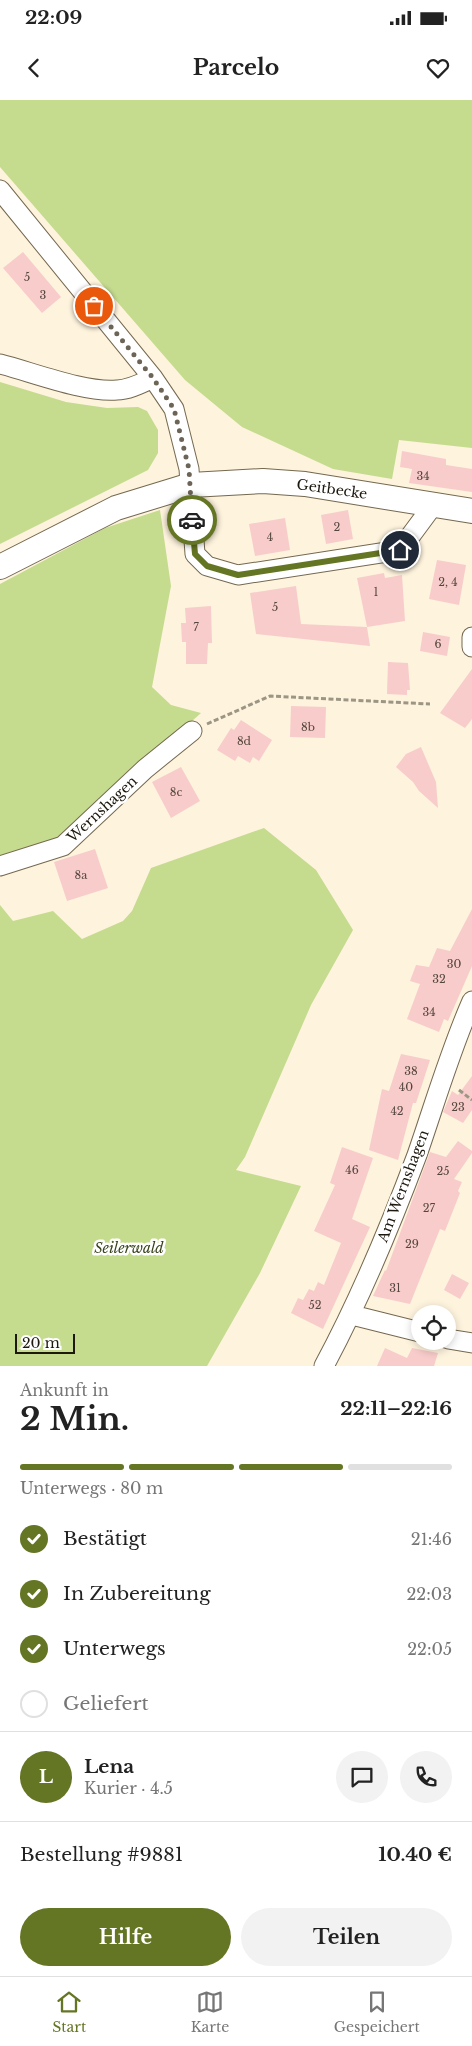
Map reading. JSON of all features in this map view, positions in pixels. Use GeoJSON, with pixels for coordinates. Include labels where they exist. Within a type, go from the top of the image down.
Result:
{"type":"FeatureCollection","features":[{"type":"Feature","properties":{"kind":"street"},"geometry":{"type":"LineString","coordinates":[[0,190],[153,378],[174,409],[191,485],[195,554],[207,566],[238,575],[400,550],[434,504]]}},
{"type":"Feature","properties":{"kind":"street"},"geometry":{"type":"LineString","coordinates":[[0,364],[85,387],[117,390],[140,384],[153,378]]}},
{"type":"Feature","properties":{"kind":"street","name":"Geitbecke"},"geometry":{"type":"LineString","coordinates":[[0,567],[116,508],[191,485],[263,481],[305,484],[472,511]]}},
{"type":"Feature","properties":{"kind":"street"},"geometry":{"type":"LineString","coordinates":[[472,637],[472,647]]}},
{"type":"Feature","properties":{"kind":"street","name":"Wernshagen"},"geometry":{"type":"LineString","coordinates":[[0,866],[63,846],[145,769],[192,731]]}},
{"type":"Feature","properties":{"kind":"street","name":"Am Wernshagen"},"geometry":{"type":"LineString","coordinates":[[324,1366],[352,1314],[416,1155],[455,1039],[472,1002]]}},
{"type":"Feature","properties":{"kind":"street"},"geometry":{"type":"LineString","coordinates":[[352,1314],[411,1330]]}},
{"type":"Feature","properties":{"kind":"street"},"geometry":{"type":"LineString","coordinates":[[456,1340],[472,1343]]}},
{"type":"Feature","properties":{"kind":"path"},"geometry":{"type":"LineString","coordinates":[[192,731],[270,696],[430,704]]}},
{"type":"Feature","properties":{"kind":"green space"},"geometry":{"type":"Polygon","coordinates":[[[0,100],[472,100],[472,448],[399,440],[392,479],[333,469],[242,427],[185,380],[0,167],[0,100]]]}},
{"type":"Feature","properties":{"kind":"green space"},"geometry":{"type":"Polygon","coordinates":[[[0,382],[66,402],[107,408],[138,407],[147,411],[158,430],[158,453],[148,470],[0,544],[0,382]]]}},
{"type":"Feature","properties":{"kind":"green space"},"geometry":{"type":"Polygon","coordinates":[[[160,510],[171,586],[152,687],[171,705],[201,713],[57,841],[0,859],[0,584],[105,528],[160,510]]]}},
{"type":"Feature","properties":{"kind":"green space","name":"Seilerwald"},"geometry":{"type":"Polygon","coordinates":[[[264,828],[316,870],[353,930],[311,1005],[245,1157],[236,1170],[301,1186],[260,1273],[207,1366],[0,1366],[0,905],[13,921],[53,911],[82,939],[123,921],[132,911],[151,868],[264,828]]]}},
{"type":"Feature","properties":{"kind":"building"},"geometry":{"type":"Polygon","coordinates":[[[23,252],[61,297],[42,313],[3,268],[23,252]]]}},
{"type":"Feature","properties":{"kind":"building"},"geometry":{"type":"Polygon","coordinates":[[[402,451],[446,459],[446,465],[472,469],[472,492],[409,483],[412,469],[400,467],[402,451]]]}},
{"type":"Feature","properties":{"kind":"building"},"geometry":{"type":"Polygon","coordinates":[[[348,510],[353,539],[326,544],[321,515],[348,510]]]}},
{"type":"Feature","properties":{"kind":"building"},"geometry":{"type":"Polygon","coordinates":[[[285,518],[290,550],[255,556],[249,524],[285,518]]]}},
{"type":"Feature","properties":{"kind":"building"},"geometry":{"type":"Polygon","coordinates":[[[437,560],[466,565],[459,605],[429,599],[437,560]]]}},
{"type":"Feature","properties":{"kind":"building"},"geometry":{"type":"Polygon","coordinates":[[[384,573],[385,578],[402,575],[405,621],[367,627],[357,578],[384,573]]]}},
{"type":"Feature","properties":{"kind":"building"},"geometry":{"type":"Polygon","coordinates":[[[296,586],[301,624],[367,627],[370,646],[256,634],[250,593],[296,586]]]}},
{"type":"Feature","properties":{"kind":"building"},"geometry":{"type":"Polygon","coordinates":[[[211,606],[212,643],[208,643],[207,664],[186,664],[186,642],[182,642],[181,623],[186,623],[185,608],[211,606]]]}},
{"type":"Feature","properties":{"kind":"building"},"geometry":{"type":"Polygon","coordinates":[[[423,632],[450,637],[447,656],[420,651],[423,632]]]}},
{"type":"Feature","properties":{"kind":"building"},"geometry":{"type":"Polygon","coordinates":[[[388,662],[408,663],[410,690],[407,690],[407,695],[387,694],[388,662]]]}},
{"type":"Feature","properties":{"kind":"building"},"geometry":{"type":"Polygon","coordinates":[[[472,669],[472,719],[465,728],[440,713],[472,669]]]}},
{"type":"Feature","properties":{"kind":"building"},"geometry":{"type":"Polygon","coordinates":[[[291,706],[326,707],[325,738],[290,737],[291,706]]]}},
{"type":"Feature","properties":{"kind":"building"},"geometry":{"type":"Polygon","coordinates":[[[241,720],[272,740],[259,761],[253,757],[250,763],[238,756],[235,761],[217,750],[231,728],[234,730],[241,720]]]}},
{"type":"Feature","properties":{"kind":"building"},"geometry":{"type":"Polygon","coordinates":[[[421,747],[436,782],[438,808],[396,767],[406,754],[421,747]]]}},
{"type":"Feature","properties":{"kind":"building"},"geometry":{"type":"Polygon","coordinates":[[[181,767],[200,801],[171,818],[152,782],[181,767]]]}},
{"type":"Feature","properties":{"kind":"building"},"geometry":{"type":"Polygon","coordinates":[[[95,849],[108,888],[67,901],[54,862],[95,849]]]}},
{"type":"Feature","properties":{"kind":"building"},"geometry":{"type":"Polygon","coordinates":[[[472,909],[472,966],[448,1021],[444,1019],[439,1032],[407,1019],[420,984],[410,981],[416,965],[429,967],[437,948],[450,951],[472,909]]]}},
{"type":"Feature","properties":{"kind":"building"},"geometry":{"type":"Polygon","coordinates":[[[401,1054],[430,1060],[416,1103],[413,1103],[398,1160],[369,1150],[382,1089],[389,1091],[401,1054]]]}},
{"type":"Feature","properties":{"kind":"building"},"geometry":{"type":"Polygon","coordinates":[[[472,1076],[472,1110],[463,1123],[443,1112],[452,1091],[458,1095],[472,1076]]]}},
{"type":"Feature","properties":{"kind":"building"},"geometry":{"type":"Polygon","coordinates":[[[458,1141],[472,1151],[472,1153],[454,1179],[462,1182],[458,1191],[460,1193],[445,1231],[440,1229],[410,1304],[373,1296],[386,1271],[430,1152],[446,1157],[458,1141]]]}},
{"type":"Feature","properties":{"kind":"building"},"geometry":{"type":"Polygon","coordinates":[[[342,1147],[373,1158],[352,1219],[370,1227],[323,1329],[291,1313],[298,1298],[303,1300],[309,1289],[314,1291],[318,1282],[324,1285],[341,1243],[314,1231],[335,1185],[330,1183],[342,1147]]]}},
{"type":"Feature","properties":{"kind":"building"},"geometry":{"type":"Polygon","coordinates":[[[452,1274],[469,1283],[460,1299],[444,1290],[452,1274]]]}},
{"type":"Feature","properties":{"kind":"building"},"geometry":{"type":"Polygon","coordinates":[[[385,1348],[407,1358],[411,1350],[438,1353],[434,1366],[377,1366],[385,1348]]]}},
{"type":"Feature","properties":{"kind":"way so far"},"geometry":{"type":"LineString","coordinates":[[94,306],[153,378],[174,409],[189,469],[192,520]]}},
{"type":"Feature","properties":{"kind":"route"},"geometry":{"type":"LineString","coordinates":[[192,520],[195,554],[207,566],[238,575],[400,550]]}}]}
